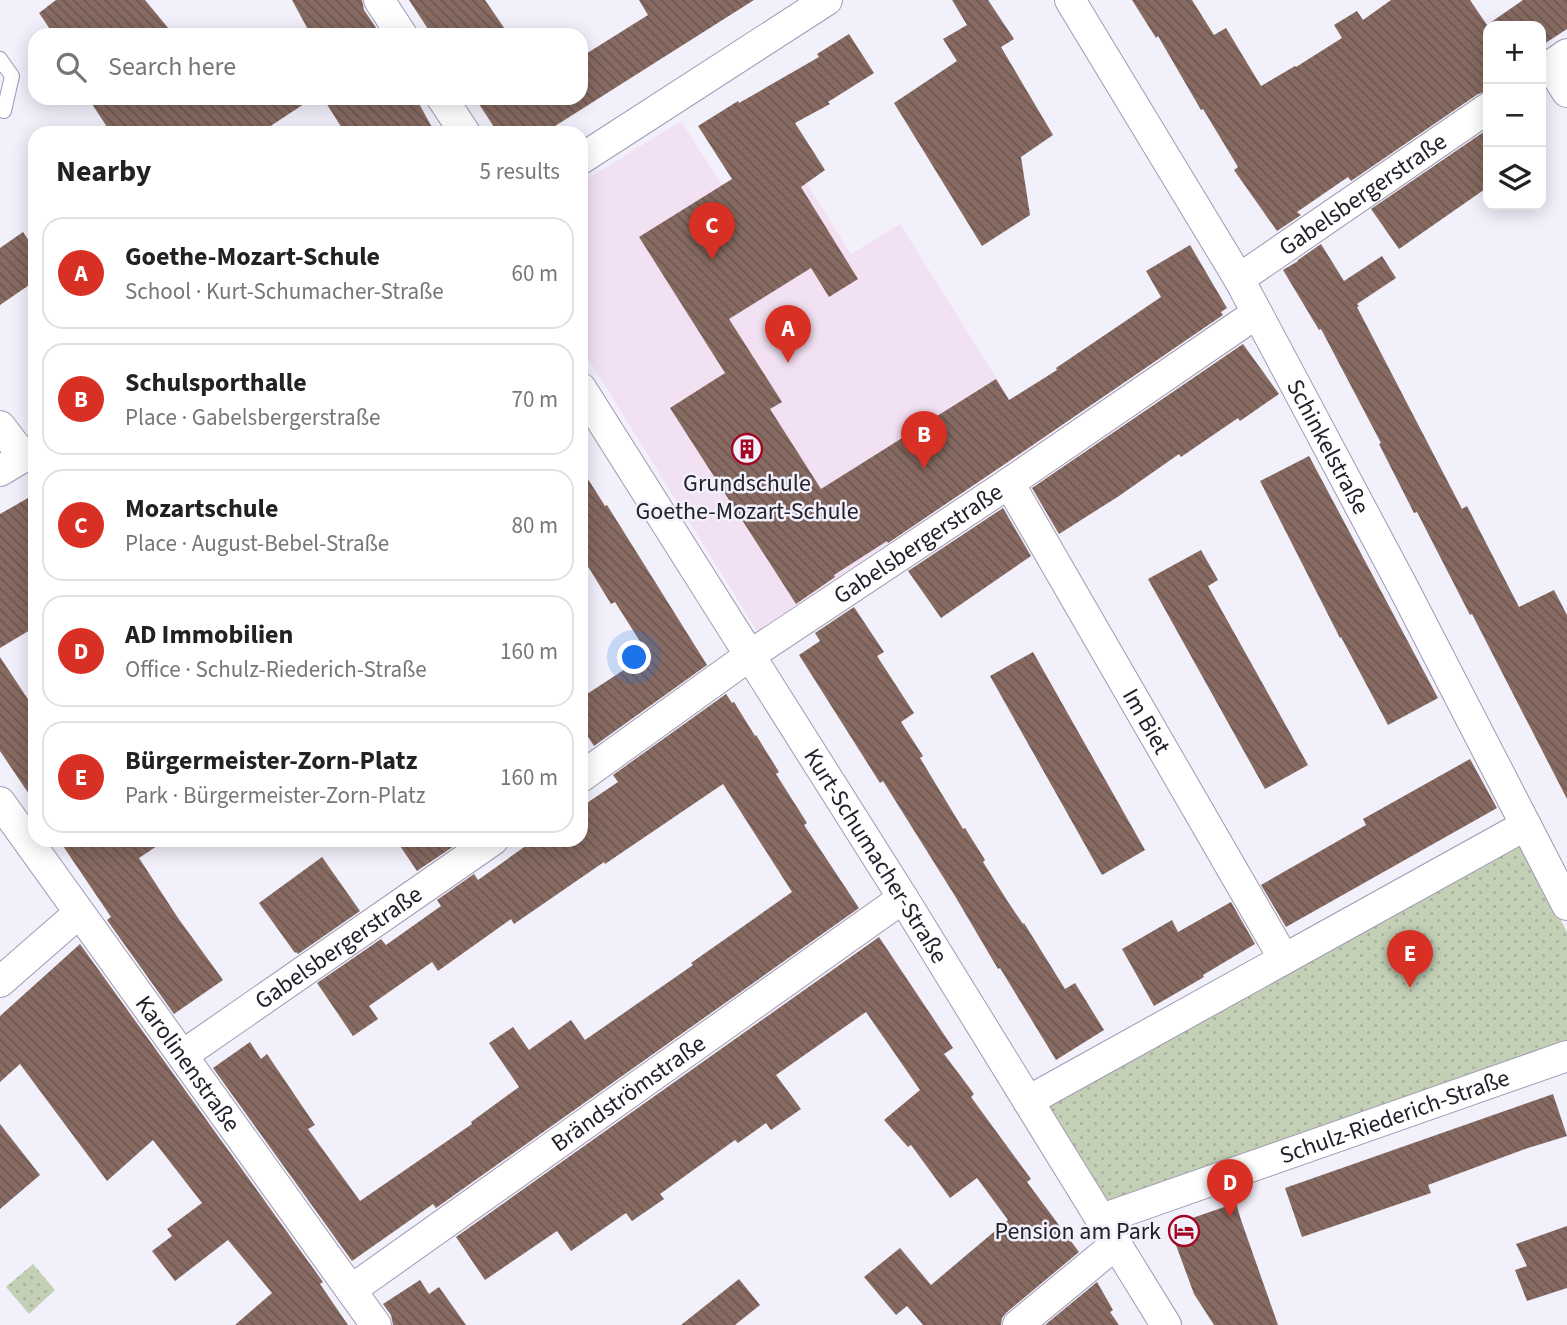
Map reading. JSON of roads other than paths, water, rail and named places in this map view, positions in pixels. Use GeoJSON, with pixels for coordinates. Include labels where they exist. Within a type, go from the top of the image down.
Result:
{"type":"FeatureCollection","features":[{"type":"Feature","properties":{"kind":"street"},"geometry":{"type":"LineString","coordinates":[[379,0],[397,28]]}},
{"type":"Feature","properties":{"kind":"street"},"geometry":{"type":"LineString","coordinates":[[588,154],[827,0]]}},
{"type":"Feature","properties":{"kind":"street","name":"Schinkelstraße"},"geometry":{"type":"LineString","coordinates":[[1070,0],[1239,279],[1404,589],[1567,905]]}},
{"type":"Feature","properties":{"kind":"street"},"geometry":{"type":"LineString","coordinates":[[1552,64],[1567,92]]}},
{"type":"Feature","properties":{"kind":"street"},"geometry":{"type":"LineString","coordinates":[[447,105],[460,126]]}},
{"type":"Feature","properties":{"kind":"street","name":"Gabelsbergerstraße"},"geometry":{"type":"LineString","coordinates":[[1239,279],[1483,111]]}},
{"type":"Feature","properties":{"kind":"street","name":"Gabelsbergerstraße"},"geometry":{"type":"LineString","coordinates":[[588,772],[749,656],[1009,483],[1257,313]]}},
{"type":"Feature","properties":{"kind":"street","name":"Kurt-Schumacher-Straße"},"geometry":{"type":"LineString","coordinates":[[588,399],[903,898],[1166,1325]]}},
{"type":"Feature","properties":{"kind":"street"},"geometry":{"type":"LineString","coordinates":[[0,426],[19,459]]}},
{"type":"Feature","properties":{"kind":"street","name":"Im Biet"},"geometry":{"type":"LineString","coordinates":[[1009,483],[1284,959]]}},
{"type":"Feature","properties":{"kind":"street","name":"Karolinenstraße"},"geometry":{"type":"LineString","coordinates":[[0,802],[28,841]]}},
{"type":"Feature","properties":{"kind":"street"},"geometry":{"type":"LineString","coordinates":[[1028,1101],[1526,825]]}},
{"type":"Feature","properties":{"kind":"street","name":"Karolinenstraße"},"geometry":{"type":"LineString","coordinates":[[32,847],[376,1325]]}},
{"type":"Feature","properties":{"kind":"street","name":"Gabelsbergerstraße"},"geometry":{"type":"LineString","coordinates":[[183,1055],[476,847]]}},
{"type":"Feature","properties":{"kind":"street","name":"Brändströmstraße"},"geometry":{"type":"LineString","coordinates":[[351,1290],[903,898]]}},
{"type":"Feature","properties":{"kind":"street"},"geometry":{"type":"LineString","coordinates":[[0,982],[79,913]]}},
{"type":"Feature","properties":{"kind":"street","name":"Schulz-Riederich-Straße"},"geometry":{"type":"LineString","coordinates":[[1109,1232],[1567,1056]]}},
{"type":"Feature","properties":{"kind":"street"},"geometry":{"type":"LineString","coordinates":[[1018,1325],[1109,1232]]}},
{"type":"Feature","properties":{"kind":"lane"},"geometry":{"type":"LineString","coordinates":[[0,59],[12,76],[4,111]]}},
{"type":"Feature","properties":{"kind":"place","name":"Mozartschule"},"geometry":{"type":"Point","coordinates":[712,260]}},
{"type":"Feature","properties":{"kind":"place","name":"Goethe-Mozart-Schule"},"geometry":{"type":"Point","coordinates":[788,363]}},
{"type":"Feature","properties":{"kind":"place","name":"Grundschule Goethe-Mozart-Schule"},"geometry":{"type":"Point","coordinates":[747,449]}},
{"type":"Feature","properties":{"kind":"place","name":"Schulsporthalle"},"geometry":{"type":"Point","coordinates":[924,469]}},
{"type":"Feature","properties":{"kind":"place","name":"Bürgermeister-Zorn-Platz"},"geometry":{"type":"Point","coordinates":[1410,988]}},
{"type":"Feature","properties":{"kind":"place","name":"AD Immobilien"},"geometry":{"type":"Point","coordinates":[1230,1217]}},
{"type":"Feature","properties":{"kind":"place","name":"Pension am Park"},"geometry":{"type":"Point","coordinates":[1184,1231]}}]}
